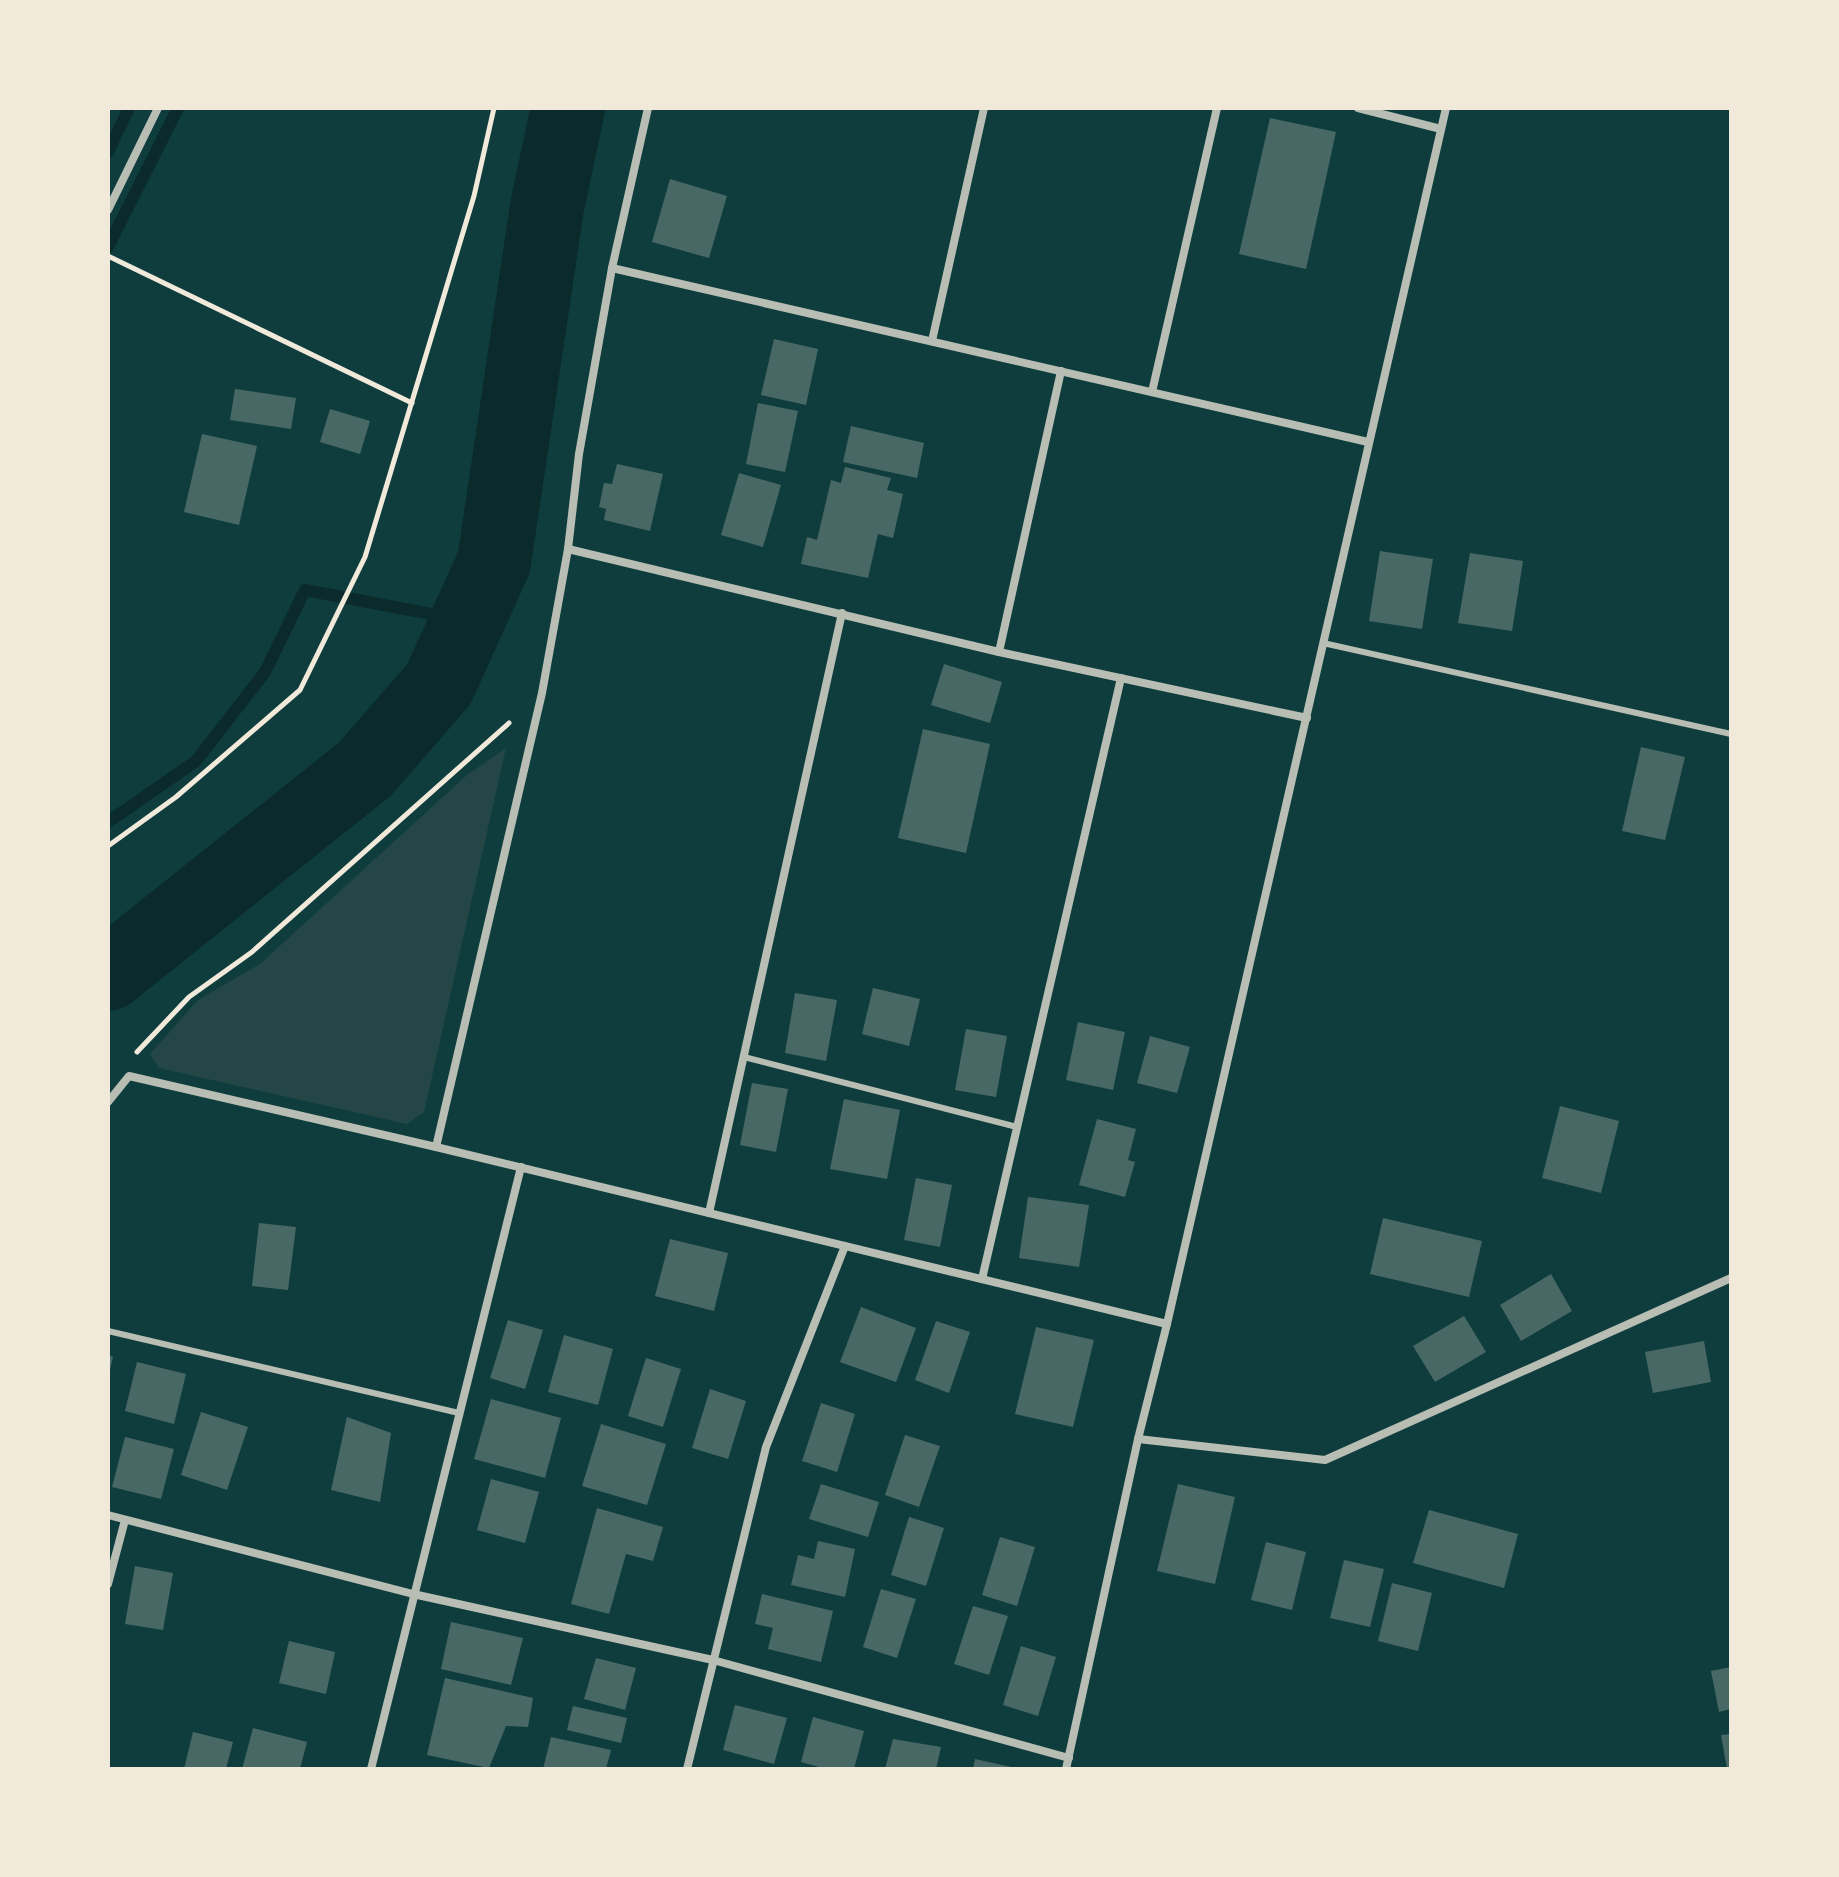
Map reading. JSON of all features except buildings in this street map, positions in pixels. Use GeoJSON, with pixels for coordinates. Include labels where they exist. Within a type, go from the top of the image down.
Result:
{"type":"FeatureCollection","features":[{"type":"Feature","properties":{"kind":"street"},"geometry":{"type":"LineString","coordinates":[[108,210],[158,108]]}},
{"type":"Feature","properties":{"kind":"street"},"geometry":{"type":"LineString","coordinates":[[436,1147],[542,693],[612,268],[648,108]]}},
{"type":"Feature","properties":{"kind":"street"},"geometry":{"type":"LineString","coordinates":[[932,341],[984,108]]}},
{"type":"Feature","properties":{"kind":"street"},"geometry":{"type":"LineString","coordinates":[[1152,392],[1217,108]]}},
{"type":"Feature","properties":{"kind":"street"},"geometry":{"type":"LineString","coordinates":[[1358,108],[1441,129]]}},
{"type":"Feature","properties":{"kind":"street"},"geometry":{"type":"LineString","coordinates":[[1066,1769],[1138,1439],[1446,108]]}},
{"type":"Feature","properties":{"kind":"street"},"geometry":{"type":"LineString","coordinates":[[612,268],[1368,442]]}},
{"type":"Feature","properties":{"kind":"street"},"geometry":{"type":"LineString","coordinates":[[999,652],[1061,371]]}},
{"type":"Feature","properties":{"kind":"street"},"geometry":{"type":"LineString","coordinates":[[568,549],[999,652],[1307,718]]}},
{"type":"Feature","properties":{"kind":"street"},"geometry":{"type":"LineString","coordinates":[[709,1213],[842,613]]}},
{"type":"Feature","properties":{"kind":"street"},"geometry":{"type":"LineString","coordinates":[[982,1279],[1121,678]]}},
{"type":"Feature","properties":{"kind":"street"},"geometry":{"type":"LineString","coordinates":[[108,1102],[129,1076],[521,1167],[1167,1324]]}},
{"type":"Feature","properties":{"kind":"street"},"geometry":{"type":"LineString","coordinates":[[371,1769],[521,1167]]}},
{"type":"Feature","properties":{"kind":"street"},"geometry":{"type":"LineString","coordinates":[[687,1769],[766,1447],[845,1246]]}},
{"type":"Feature","properties":{"kind":"street"},"geometry":{"type":"LineString","coordinates":[[1138,1439],[1325,1460],[1731,1278]]}},
{"type":"Feature","properties":{"kind":"street"},"geometry":{"type":"LineString","coordinates":[[108,1515],[413,1594],[713,1660],[1069,1758]]}},
{"type":"Feature","properties":{"kind":"street"},"geometry":{"type":"LineString","coordinates":[[108,1584],[125,1520]]}},
{"type":"Feature","properties":{"kind":"lane"},"geometry":{"type":"LineString","coordinates":[[1323,643],[1731,734]]}},
{"type":"Feature","properties":{"kind":"lane"},"geometry":{"type":"LineString","coordinates":[[744,1057],[1017,1127]]}},
{"type":"Feature","properties":{"kind":"lane"},"geometry":{"type":"LineString","coordinates":[[108,1331],[459,1413]]}},
{"type":"Feature","properties":{"kind":"path"},"geometry":{"type":"LineString","coordinates":[[108,846],[176,797],[300,690],[365,557],[474,196],[494,108]]}},
{"type":"Feature","properties":{"kind":"path"},"geometry":{"type":"LineString","coordinates":[[108,256],[412,403]]}},
{"type":"Feature","properties":{"kind":"path"},"geometry":{"type":"LineString","coordinates":[[129,1076],[137,1051],[189,997],[252,952],[542,693]]}},
{"type":"Feature","properties":{"kind":"shaded area"},"geometry":{"type":"Polygon","coordinates":[[[506,748],[424,1112],[407,1124],[159,1068],[150,1054],[198,1000],[260,964],[467,775],[506,748]]]}},
{"type":"Feature","properties":{"kind":"waterway"},"geometry":{"type":"LineString","coordinates":[[108,152],[129,108]]}},
{"type":"Feature","properties":{"kind":"waterway"},"geometry":{"type":"LineString","coordinates":[[108,247],[178,108]]}},
{"type":"Feature","properties":{"kind":"waterway"},"geometry":{"type":"LineString","coordinates":[[108,974],[365,769],[439,684],[494,562],[547,207],[568,108]]}},
{"type":"Feature","properties":{"kind":"waterway"},"geometry":{"type":"LineString","coordinates":[[108,822],[196,761],[265,672],[305,590],[468,621]]}}]}
